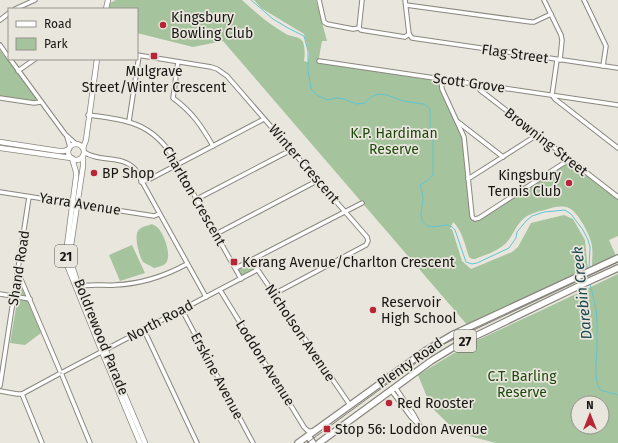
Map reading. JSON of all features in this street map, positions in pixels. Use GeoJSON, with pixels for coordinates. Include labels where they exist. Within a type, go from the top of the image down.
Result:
{"type":"FeatureCollection","features":[{"type":"Feature","properties":{"kind":"highway","name":"Plenty Road"},"geometry":{"type":"LineString","coordinates":[[298,443],[438,342],[618,258]]}},
{"type":"Feature","properties":{"kind":"highway","name":"Plenty Road"},"geometry":{"type":"LineString","coordinates":[[319,443],[443,353],[618,268]]}},
{"type":"Feature","properties":{"kind":"highway"},"geometry":{"type":"LineString","coordinates":[[472,326],[477,336]]}},
{"type":"Feature","properties":{"kind":"highway"},"geometry":{"type":"LineString","coordinates":[[386,379],[393,389]]}},
{"type":"Feature","properties":{"kind":"highway"},"geometry":{"type":"LineString","coordinates":[[308,436],[313,443]]}},
{"type":"Feature","properties":{"kind":"main road","name":"Boldrewood Parade"},"geometry":{"type":"LineString","coordinates":[[97,60],[83,160],[78,179],[70,260],[77,287],[126,403],[145,443]]}},
{"type":"Feature","properties":{"kind":"main road","name":"Boldrewood Parade"},"geometry":{"type":"LineString","coordinates":[[77,144],[85,135],[89,114]]}},
{"type":"Feature","properties":{"kind":"main road"},"geometry":{"type":"LineString","coordinates":[[0,142],[59,151],[64,151],[77,144],[81,145],[83,153],[80,159],[77,160],[72,158],[0,148]]}},
{"type":"Feature","properties":{"kind":"main road"},"geometry":{"type":"LineString","coordinates":[[21,146],[23,151]]}},
{"type":"Feature","properties":{"kind":"main road","name":"21"},"geometry":{"type":"LineString","coordinates":[[70,148],[69,154],[72,158]]}},
{"type":"Feature","properties":{"kind":"main road","name":"Boldrewood Parade"},"geometry":{"type":"LineString","coordinates":[[72,158],[78,179]]}},
{"type":"Feature","properties":{"kind":"main road","name":"Boldrewood Parade"},"geometry":{"type":"LineString","coordinates":[[126,403],[140,443]]}},
{"type":"Feature","properties":{"kind":"street"},"geometry":{"type":"LineString","coordinates":[[17,8],[35,0]]}},
{"type":"Feature","properties":{"kind":"street"},"geometry":{"type":"LineString","coordinates":[[319,0],[324,22],[327,24],[353,29],[359,28],[361,30],[405,37],[409,34],[405,0]]}},
{"type":"Feature","properties":{"kind":"street"},"geometry":{"type":"LineString","coordinates":[[359,28],[362,0]]}},
{"type":"Feature","properties":{"kind":"street"},"geometry":{"type":"LineString","coordinates":[[544,0],[562,40],[552,95],[562,105],[618,148]]}},
{"type":"Feature","properties":{"kind":"street"},"geometry":{"type":"LineString","coordinates":[[584,0],[606,46],[603,66]]}},
{"type":"Feature","properties":{"kind":"street"},"geometry":{"type":"LineString","coordinates":[[406,5],[531,22],[551,14]]}},
{"type":"Feature","properties":{"kind":"street"},"geometry":{"type":"LineString","coordinates":[[0,20],[8,14]]}},
{"type":"Feature","properties":{"kind":"street","name":"Flag Street"},"geometry":{"type":"LineString","coordinates":[[409,34],[412,38],[618,68]]}},
{"type":"Feature","properties":{"kind":"street"},"geometry":{"type":"LineString","coordinates":[[0,46],[8,57]]}},
{"type":"Feature","properties":{"kind":"street","name":"Winter Crescent"},"geometry":{"type":"LineString","coordinates":[[138,56],[211,67],[224,73],[367,237],[367,244],[274,294]]}},
{"type":"Feature","properties":{"kind":"street"},"geometry":{"type":"LineString","coordinates":[[10,60],[65,134],[77,144]]}},
{"type":"Feature","properties":{"kind":"street"},"geometry":{"type":"LineString","coordinates":[[18,71],[34,60]]}},
{"type":"Feature","properties":{"kind":"street"},"geometry":{"type":"LineString","coordinates":[[128,121],[137,60]]}},
{"type":"Feature","properties":{"kind":"street","name":"Scott Grove"},"geometry":{"type":"LineString","coordinates":[[319,61],[618,105]]}},
{"type":"Feature","properties":{"kind":"street"},"geometry":{"type":"LineString","coordinates":[[178,62],[173,98],[193,116],[202,127],[213,146]]}},
{"type":"Feature","properties":{"kind":"street"},"geometry":{"type":"LineString","coordinates":[[440,79],[442,89],[464,137],[473,218],[477,219],[569,159]]}},
{"type":"Feature","properties":{"kind":"street","name":"Browning Street"},"geometry":{"type":"LineString","coordinates":[[478,85],[480,90],[618,197]]}},
{"type":"Feature","properties":{"kind":"street"},"geometry":{"type":"LineString","coordinates":[[29,102],[38,97]]}},
{"type":"Feature","properties":{"kind":"street"},"geometry":{"type":"LineString","coordinates":[[0,98],[34,103],[41,102]]}},
{"type":"Feature","properties":{"kind":"street","name":"Charlton Crescent"},"geometry":{"type":"LineString","coordinates":[[89,114],[128,121],[156,135],[166,145],[241,279]]}},
{"type":"Feature","properties":{"kind":"street"},"geometry":{"type":"LineString","coordinates":[[141,181],[150,179],[264,119]]}},
{"type":"Feature","properties":{"kind":"street"},"geometry":{"type":"LineString","coordinates":[[457,121],[503,157]]}},
{"type":"Feature","properties":{"kind":"street"},"geometry":{"type":"LineString","coordinates":[[464,137],[471,133]]}},
{"type":"Feature","properties":{"kind":"street"},"geometry":{"type":"LineString","coordinates":[[65,134],[70,148]]}},
{"type":"Feature","properties":{"kind":"street"},"geometry":{"type":"LineString","coordinates":[[468,179],[537,135]]}},
{"type":"Feature","properties":{"kind":"street"},"geometry":{"type":"LineString","coordinates":[[197,199],[291,150]]}},
{"type":"Feature","properties":{"kind":"street"},"geometry":{"type":"LineString","coordinates":[[83,153],[95,157],[122,161],[132,166],[206,297]]}},
{"type":"Feature","properties":{"kind":"street"},"geometry":{"type":"LineString","coordinates":[[216,234],[317,180]]}},
{"type":"Feature","properties":{"kind":"street","name":"Yarra Avenue"},"geometry":{"type":"LineString","coordinates":[[0,192],[156,216],[158,213]]}},
{"type":"Feature","properties":{"kind":"street","name":"Shand Road"},"geometry":{"type":"LineString","coordinates":[[0,386],[29,197]]}},
{"type":"Feature","properties":{"kind":"street"},"geometry":{"type":"LineString","coordinates":[[236,268],[362,203]]}},
{"type":"Feature","properties":{"kind":"street","name":"Nicholson Avenue"},"geometry":{"type":"LineString","coordinates":[[251,260],[350,405]]}},
{"type":"Feature","properties":{"kind":"street"},"geometry":{"type":"LineString","coordinates":[[77,287],[87,285],[110,286],[131,284],[163,276],[187,264]]}},
{"type":"Feature","properties":{"kind":"street","name":"North Road"},"geometry":{"type":"LineString","coordinates":[[22,394],[257,270]]}},
{"type":"Feature","properties":{"kind":"street"},"geometry":{"type":"LineString","coordinates":[[18,274],[30,299],[90,443]]}},
{"type":"Feature","properties":{"kind":"street","name":"Loddon Avenue"},"geometry":{"type":"LineString","coordinates":[[220,290],[304,426],[308,431],[314,431]]}},
{"type":"Feature","properties":{"kind":"street"},"geometry":{"type":"LineString","coordinates":[[0,294],[30,299]]}},
{"type":"Feature","properties":{"kind":"street","name":"Erskine Avenue"},"geometry":{"type":"LineString","coordinates":[[182,310],[253,443]]}},
{"type":"Feature","properties":{"kind":"street"},"geometry":{"type":"LineString","coordinates":[[144,330],[197,443]]}},
{"type":"Feature","properties":{"kind":"street"},"geometry":{"type":"LineString","coordinates":[[393,389],[411,417],[420,427]]}},
{"type":"Feature","properties":{"kind":"street"},"geometry":{"type":"LineString","coordinates":[[0,391],[22,394],[42,443]]}},
{"type":"Feature","properties":{"kind":"green space","name":"K.P. Hardiman Reserve"},"geometry":{"type":"Polygon","coordinates":[[[116,0],[242,0],[274,27],[288,35],[302,40],[305,54],[304,61],[308,62],[309,53],[304,34],[261,8],[254,0],[316,0],[327,41],[322,41],[318,63],[432,80],[438,83],[463,139],[470,216],[473,220],[477,221],[570,162],[618,198],[618,236],[609,240],[616,256],[592,268],[592,249],[589,236],[584,225],[573,210],[566,207],[561,206],[527,216],[521,221],[504,245],[475,259],[469,257],[461,233],[453,222],[450,229],[452,229],[462,261],[471,269],[512,252],[518,247],[531,223],[564,215],[573,219],[585,240],[588,271],[469,327],[223,41],[193,47],[138,33],[138,8],[109,8],[110,3],[116,0]]]}},
{"type":"Feature","properties":{"kind":"green space"},"geometry":{"type":"Polygon","coordinates":[[[0,50],[39,100],[34,102],[0,97],[0,50]]]}},
{"type":"Feature","properties":{"kind":"green space"},"geometry":{"type":"Polygon","coordinates":[[[152,224],[160,230],[168,250],[168,259],[166,263],[162,266],[154,268],[143,262],[141,259],[137,242],[137,234],[139,230],[152,224]]]}},
{"type":"Feature","properties":{"kind":"green space"},"geometry":{"type":"Polygon","coordinates":[[[132,245],[145,273],[120,281],[109,255],[132,245]]]}},
{"type":"Feature","properties":{"kind":"green space"},"geometry":{"type":"Polygon","coordinates":[[[251,260],[257,270],[241,279],[236,268],[251,260]]]}},
{"type":"Feature","properties":{"kind":"green space","name":"C.T. Barling Reserve"},"geometry":{"type":"Polygon","coordinates":[[[618,274],[618,443],[496,443],[458,433],[431,407],[418,375],[469,344],[618,274]]]}},
{"type":"Feature","properties":{"kind":"green space"},"geometry":{"type":"Polygon","coordinates":[[[20,284],[41,333],[25,345],[10,343],[20,284]]]}},
{"type":"Feature","properties":{"kind":"waterway","name":"Darebin Creek"},"geometry":{"type":"LineString","coordinates":[[251,0],[273,19],[304,36],[308,51],[308,70],[311,89],[317,95],[327,100],[336,98],[344,99],[356,104],[365,103],[371,97],[378,94],[387,95],[403,101],[424,104],[430,109],[430,128],[433,140],[433,175],[420,185],[423,198],[421,216],[426,225],[434,227],[449,225],[455,230],[466,262],[472,264],[477,263],[509,248],[516,238],[517,232],[532,216],[544,212],[565,210],[571,214],[583,230],[588,240],[590,247],[589,269]]}},
{"type":"Feature","properties":{"kind":"waterway","name":"Darebin Creek"},"geometry":{"type":"LineString","coordinates":[[590,284],[597,316],[596,369],[598,385],[600,390],[618,395]]}},
{"type":"Feature","properties":{"kind":"tram line"},"geometry":{"type":"LineString","coordinates":[[307,443],[424,357],[446,343],[618,262]]}},
{"type":"Feature","properties":{"kind":"place","name":"Kingsbury Bowling Club"},"geometry":{"type":"Point","coordinates":[163,25]}},
{"type":"Feature","properties":{"kind":"place","name":"Mulgrave Street/Winter Crescent"},"geometry":{"type":"Point","coordinates":[154,56]}},
{"type":"Feature","properties":{"kind":"place","name":"BP Shop"},"geometry":{"type":"Point","coordinates":[94,173]}},
{"type":"Feature","properties":{"kind":"place","name":"Kingsbury Tennis Club"},"geometry":{"type":"Point","coordinates":[569,183]}},
{"type":"Feature","properties":{"kind":"place","name":"Kerang Avenue/Charlton Crescent"},"geometry":{"type":"Point","coordinates":[234,262]}},
{"type":"Feature","properties":{"kind":"place","name":"Reservoir High School"},"geometry":{"type":"Point","coordinates":[373,310]}},
{"type":"Feature","properties":{"kind":"place","name":"Red Rooster"},"geometry":{"type":"Point","coordinates":[389,403]}},
{"type":"Feature","properties":{"kind":"place","name":"Stop 56: Loddon Avenue"},"geometry":{"type":"Point","coordinates":[327,429]}}]}
